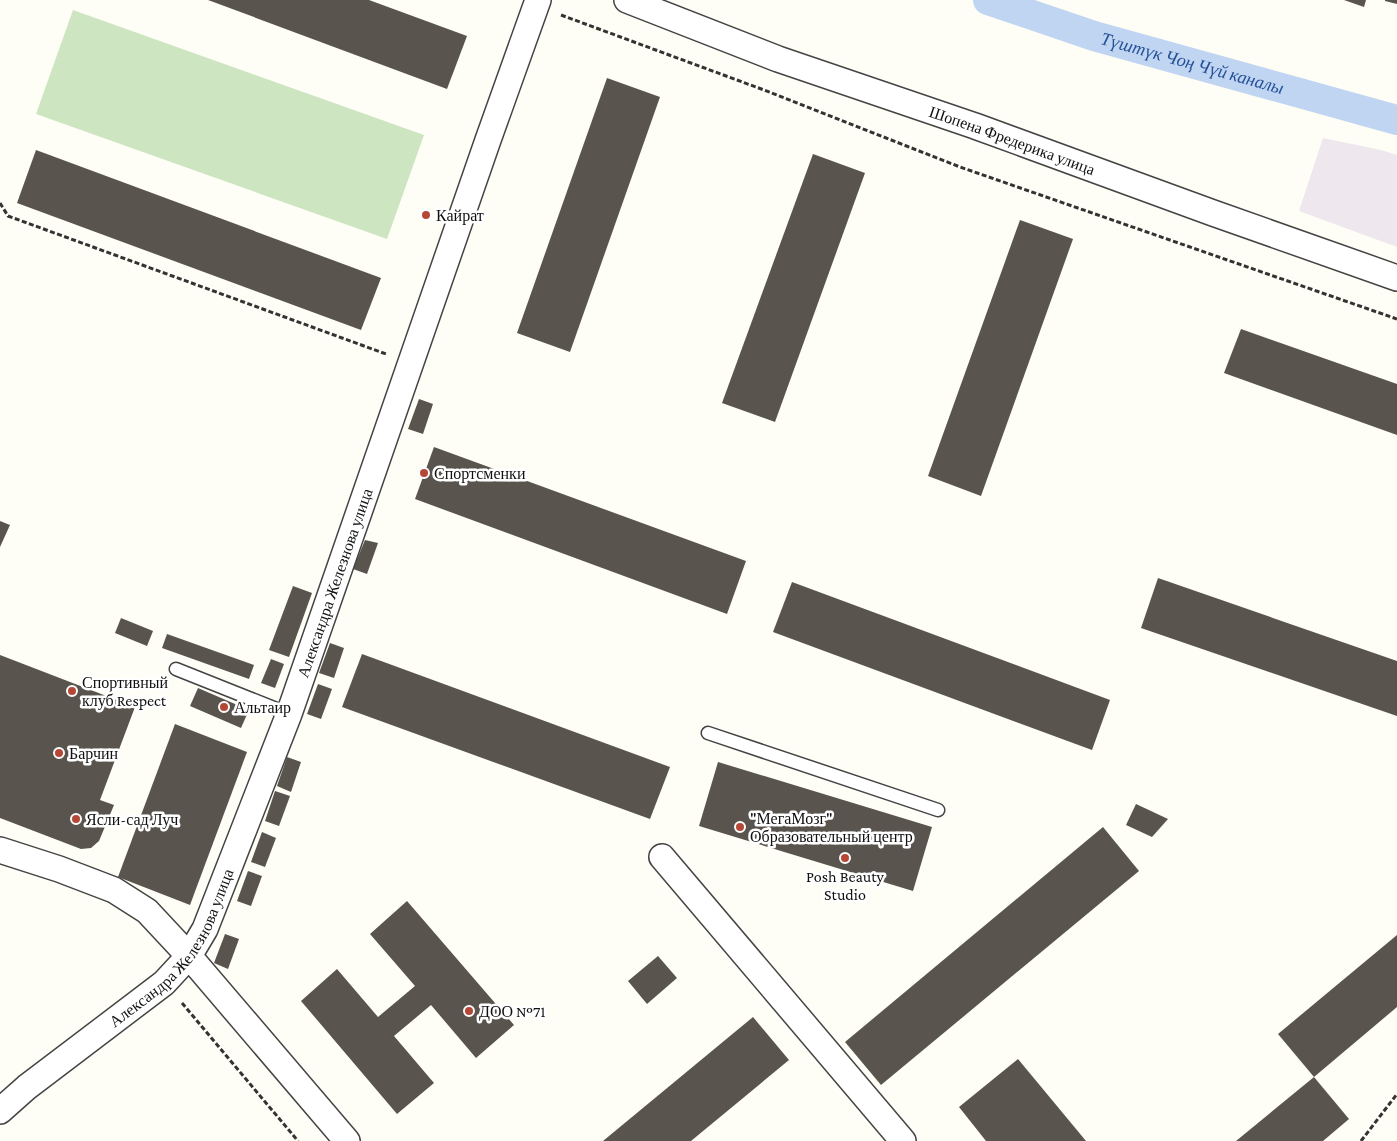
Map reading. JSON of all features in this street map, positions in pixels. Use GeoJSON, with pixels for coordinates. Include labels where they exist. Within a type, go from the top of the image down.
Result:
{"type":"FeatureCollection","features":[{"type":"Feature","properties":{"kind":"street","name":"Шопена Фредерика улица"},"geometry":{"type":"LineString","coordinates":[[628,0],[778,59],[975,126],[1203,210],[1397,278]]}},
{"type":"Feature","properties":{"kind":"street","name":"Александра Железнова улица"},"geometry":{"type":"LineString","coordinates":[[0,1111],[27,1087],[164,983],[189,956],[205,929],[289,714],[537,3]]}},
{"type":"Feature","properties":{"kind":"street"},"geometry":{"type":"LineString","coordinates":[[0,850],[59,869],[114,890],[147,911],[189,956],[347,1141]]}},
{"type":"Feature","properties":{"kind":"street"},"geometry":{"type":"LineString","coordinates":[[662,856],[903,1141]]}},
{"type":"Feature","properties":{"kind":"lane"},"geometry":{"type":"LineString","coordinates":[[176,669],[289,714]]}},
{"type":"Feature","properties":{"kind":"lane"},"geometry":{"type":"LineString","coordinates":[[708,733],[938,810]]}},
{"type":"Feature","properties":{"kind":"path"},"geometry":{"type":"LineString","coordinates":[[537,3],[960,168],[1397,319]]}},
{"type":"Feature","properties":{"kind":"path"},"geometry":{"type":"LineString","coordinates":[[0,203],[8,216],[394,358]]}},
{"type":"Feature","properties":{"kind":"path"},"geometry":{"type":"LineString","coordinates":[[164,983],[298,1141]]}},
{"type":"Feature","properties":{"kind":"path"},"geometry":{"type":"LineString","coordinates":[[1361,1141],[1397,1094]]}},
{"type":"Feature","properties":{"kind":"shaded area"},"geometry":{"type":"Polygon","coordinates":[[[1323,138],[1397,155],[1397,247],[1299,211],[1323,138]]]}},
{"type":"Feature","properties":{"kind":"green space"},"geometry":{"type":"Polygon","coordinates":[[[73,10],[424,135],[387,239],[36,114],[73,10]]]}},
{"type":"Feature","properties":{"kind":"building"},"geometry":{"type":"Polygon","coordinates":[[[208,0],[369,0],[467,36],[447,89],[208,0]]]}},
{"type":"Feature","properties":{"kind":"building"},"geometry":{"type":"Polygon","coordinates":[[[1344,0],[1366,0],[1364,7],[1344,0]]]}},
{"type":"Feature","properties":{"kind":"building"},"geometry":{"type":"Polygon","coordinates":[[[1397,0],[1397,4],[1385,1],[1397,0]]]}},
{"type":"Feature","properties":{"kind":"building"},"geometry":{"type":"Polygon","coordinates":[[[607,78],[660,97],[570,352],[517,333],[607,78]]]}},
{"type":"Feature","properties":{"kind":"building"},"geometry":{"type":"Polygon","coordinates":[[[36,150],[381,278],[361,330],[17,203],[36,150]]]}},
{"type":"Feature","properties":{"kind":"building"},"geometry":{"type":"Polygon","coordinates":[[[813,154],[865,173],[775,422],[722,403],[813,154]]]}},
{"type":"Feature","properties":{"kind":"building"},"geometry":{"type":"Polygon","coordinates":[[[1020,220],[1073,239],[981,496],[928,476],[1020,220]]]}},
{"type":"Feature","properties":{"kind":"building"},"geometry":{"type":"Polygon","coordinates":[[[1241,329],[1397,384],[1397,435],[1224,373],[1241,329]]]}},
{"type":"Feature","properties":{"kind":"building"},"geometry":{"type":"Polygon","coordinates":[[[419,399],[433,404],[423,434],[408,429],[419,399]]]}},
{"type":"Feature","properties":{"kind":"building"},"geometry":{"type":"Polygon","coordinates":[[[434,447],[746,561],[727,614],[415,499],[434,447]]]}},
{"type":"Feature","properties":{"kind":"building"},"geometry":{"type":"Polygon","coordinates":[[[0,521],[10,525],[0,547],[0,521]]]}},
{"type":"Feature","properties":{"kind":"building"},"geometry":{"type":"Polygon","coordinates":[[[365,540],[378,543],[367,574],[353,569],[365,540]]]}},
{"type":"Feature","properties":{"kind":"building"},"geometry":{"type":"Polygon","coordinates":[[[1158,578],[1397,661],[1397,716],[1141,628],[1158,578]]]}},
{"type":"Feature","properties":{"kind":"building"},"geometry":{"type":"Polygon","coordinates":[[[792,582],[1110,700],[1092,750],[773,632],[792,582]]]}},
{"type":"Feature","properties":{"kind":"building"},"geometry":{"type":"Polygon","coordinates":[[[293,586],[312,593],[289,657],[269,650],[293,586]]]}},
{"type":"Feature","properties":{"kind":"building"},"geometry":{"type":"Polygon","coordinates":[[[121,618],[153,631],[147,646],[115,633],[121,618]]]}},
{"type":"Feature","properties":{"kind":"building"},"geometry":{"type":"Polygon","coordinates":[[[167,634],[254,665],[249,679],[162,648],[167,634]]]}},
{"type":"Feature","properties":{"kind":"building"},"geometry":{"type":"Polygon","coordinates":[[[330,643],[344,648],[334,678],[319,673],[330,643]]]}},
{"type":"Feature","properties":{"kind":"building"},"geometry":{"type":"Polygon","coordinates":[[[362,654],[670,767],[650,819],[342,707],[362,654]]]}},
{"type":"Feature","properties":{"kind":"building","name":"Барчин"},"geometry":{"type":"Polygon","coordinates":[[[0,655],[135,707],[100,800],[114,805],[99,841],[91,848],[81,849],[0,818],[0,655]]]}},
{"type":"Feature","properties":{"kind":"building"},"geometry":{"type":"Polygon","coordinates":[[[271,659],[284,664],[275,688],[261,683],[271,659]]]}},
{"type":"Feature","properties":{"kind":"building"},"geometry":{"type":"Polygon","coordinates":[[[318,684],[332,689],[321,719],[307,714],[318,684]]]}},
{"type":"Feature","properties":{"kind":"building"},"geometry":{"type":"Polygon","coordinates":[[[198,688],[249,710],[241,728],[190,706],[198,688]]]}},
{"type":"Feature","properties":{"kind":"building"},"geometry":{"type":"Polygon","coordinates":[[[175,724],[247,752],[190,905],[118,877],[175,724]]]}},
{"type":"Feature","properties":{"kind":"building"},"geometry":{"type":"Polygon","coordinates":[[[287,757],[301,762],[291,792],[277,786],[287,757]]]}},
{"type":"Feature","properties":{"kind":"building"},"geometry":{"type":"Polygon","coordinates":[[[718,762],[932,827],[913,891],[699,826],[718,762]]]}},
{"type":"Feature","properties":{"kind":"building"},"geometry":{"type":"Polygon","coordinates":[[[275,791],[290,796],[279,826],[265,821],[275,791]]]}},
{"type":"Feature","properties":{"kind":"building"},"geometry":{"type":"Polygon","coordinates":[[[1136,804],[1168,819],[1152,837],[1126,825],[1136,804]]]}},
{"type":"Feature","properties":{"kind":"building"},"geometry":{"type":"Polygon","coordinates":[[[1103,827],[1139,871],[881,1085],[845,1042],[1103,827]]]}},
{"type":"Feature","properties":{"kind":"building"},"geometry":{"type":"Polygon","coordinates":[[[262,832],[276,838],[265,867],[251,862],[262,832]]]}},
{"type":"Feature","properties":{"kind":"building"},"geometry":{"type":"Polygon","coordinates":[[[248,871],[262,876],[251,906],[237,901],[248,871]]]}},
{"type":"Feature","properties":{"kind":"building","name":"ДОО №71"},"geometry":{"type":"Polygon","coordinates":[[[407,901],[514,1025],[476,1058],[431,1005],[394,1036],[434,1083],[397,1114],[301,1001],[337,969],[378,1017],[415,986],[370,934],[407,901]]]}},
{"type":"Feature","properties":{"kind":"building"},"geometry":{"type":"Polygon","coordinates":[[[225,934],[239,939],[228,969],[214,963],[225,934]]]}},
{"type":"Feature","properties":{"kind":"building"},"geometry":{"type":"Polygon","coordinates":[[[1397,935],[1397,1007],[1314,1077],[1278,1034],[1397,935]]]}},
{"type":"Feature","properties":{"kind":"building"},"geometry":{"type":"Polygon","coordinates":[[[658,956],[677,978],[647,1004],[628,981],[658,956]]]}},
{"type":"Feature","properties":{"kind":"building"},"geometry":{"type":"Polygon","coordinates":[[[753,1017],[789,1060],[691,1141],[603,1141],[753,1017]]]}},
{"type":"Feature","properties":{"kind":"building"},"geometry":{"type":"Polygon","coordinates":[[[1018,1059],[1086,1141],[986,1141],[959,1107],[1018,1059]]]}},
{"type":"Feature","properties":{"kind":"building"},"geometry":{"type":"Polygon","coordinates":[[[1314,1077],[1349,1119],[1323,1141],[1236,1141],[1314,1077]]]}},
{"type":"Feature","properties":{"kind":"waterway","name":"Түштүк Чоң Чүй каналы"},"geometry":{"type":"LineString","coordinates":[[988,0],[1094,36],[1397,120]]}},
{"type":"Feature","properties":{"kind":"place","name":"Кайрат"},"geometry":{"type":"Point","coordinates":[426,215]}},
{"type":"Feature","properties":{"kind":"place","name":"Спортсменки"},"geometry":{"type":"Point","coordinates":[424,473]}},
{"type":"Feature","properties":{"kind":"place","name":"Спортивный клуб Respect"},"geometry":{"type":"Point","coordinates":[72,691]}},
{"type":"Feature","properties":{"kind":"place","name":"Альтаир"},"geometry":{"type":"Point","coordinates":[224,707]}},
{"type":"Feature","properties":{"kind":"place","name":"Барчин"},"geometry":{"type":"Point","coordinates":[59,753]}},
{"type":"Feature","properties":{"kind":"place","name":"Ясли-сад Луч"},"geometry":{"type":"Point","coordinates":[76,819]}},
{"type":"Feature","properties":{"kind":"place","name":"\"МегаМозг\" Образовательный центр"},"geometry":{"type":"Point","coordinates":[740,827]}},
{"type":"Feature","properties":{"kind":"place","name":"Posh Beauty Studio"},"geometry":{"type":"Point","coordinates":[845,858]}},
{"type":"Feature","properties":{"kind":"place","name":"ДОО №71"},"geometry":{"type":"Point","coordinates":[469,1011]}}]}
